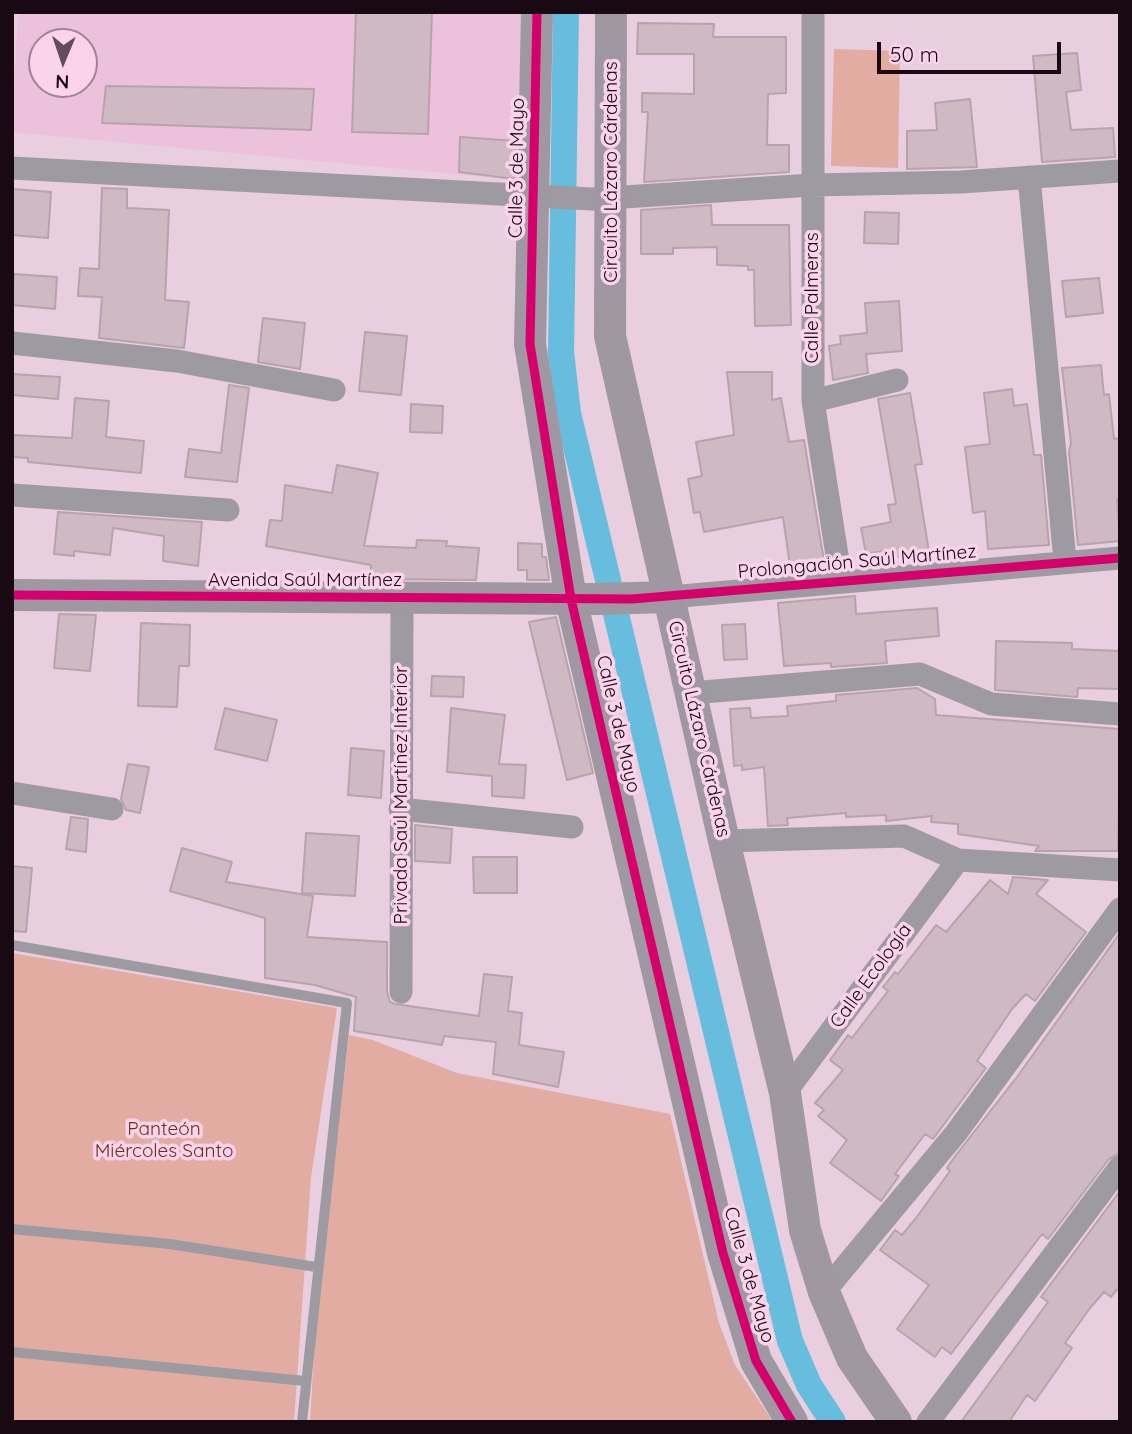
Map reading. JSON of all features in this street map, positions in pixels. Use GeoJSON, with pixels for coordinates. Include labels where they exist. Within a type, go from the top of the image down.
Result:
{"type":"FeatureCollection","features":[{"type":"Feature","properties":{"kind":"street","name":"Calle 3 de Mayo"},"geometry":{"type":"LineString","coordinates":[[537,12],[541,196],[530,344],[723,1253],[756,1361],[792,1422]]}},
{"type":"Feature","properties":{"kind":"street","name":"Circuito Lázaro Cárdenas"},"geometry":{"type":"LineString","coordinates":[[611,12],[601,199],[610,335],[724,841],[785,1093],[805,1230],[824,1292],[852,1358],[896,1422]]}},
{"type":"Feature","properties":{"kind":"street","name":"Calle Palmeras"},"geometry":{"type":"LineString","coordinates":[[813,12],[813,401],[841,581]]}},
{"type":"Feature","properties":{"kind":"street"},"geometry":{"type":"LineString","coordinates":[[12,168],[601,199],[812,185],[961,182],[1120,171]]}},
{"type":"Feature","properties":{"kind":"street"},"geometry":{"type":"LineString","coordinates":[[1029,177],[1065,561]]}},
{"type":"Feature","properties":{"kind":"street"},"geometry":{"type":"LineString","coordinates":[[12,343],[177,361],[334,390]]}},
{"type":"Feature","properties":{"kind":"street"},"geometry":{"type":"LineString","coordinates":[[813,401],[897,380]]}},
{"type":"Feature","properties":{"kind":"street"},"geometry":{"type":"LineString","coordinates":[[12,495],[228,510]]}},
{"type":"Feature","properties":{"kind":"street","name":"Prolongación Saúl Martínez"},"geometry":{"type":"LineString","coordinates":[[584,599],[670,597],[1120,558]]}},
{"type":"Feature","properties":{"kind":"street","name":"Avenida Saúl Martínez"},"geometry":{"type":"LineString","coordinates":[[12,595],[584,599]]}},
{"type":"Feature","properties":{"kind":"street","name":"Privada Saúl Martínez Interior"},"geometry":{"type":"LineString","coordinates":[[401,992],[402,598]]}},
{"type":"Feature","properties":{"kind":"street"},"geometry":{"type":"LineString","coordinates":[[691,693],[920,674],[991,704],[1120,714]]}},
{"type":"Feature","properties":{"kind":"street"},"geometry":{"type":"LineString","coordinates":[[12,793],[112,809]]}},
{"type":"Feature","properties":{"kind":"street"},"geometry":{"type":"LineString","coordinates":[[400,809],[572,827]]}},
{"type":"Feature","properties":{"kind":"street"},"geometry":{"type":"LineString","coordinates":[[724,841],[904,836],[957,860],[1120,870]]}},
{"type":"Feature","properties":{"kind":"street","name":"Calle Ecología"},"geometry":{"type":"LineString","coordinates":[[785,1093],[957,860]]}},
{"type":"Feature","properties":{"kind":"street"},"geometry":{"type":"LineString","coordinates":[[824,1292],[956,1133],[1120,909]]}},
{"type":"Feature","properties":{"kind":"street"},"geometry":{"type":"LineString","coordinates":[[928,1422],[1120,1167]]}},
{"type":"Feature","properties":{"kind":"lane"},"geometry":{"type":"LineString","coordinates":[[12,945],[347,1003],[316,1267],[302,1422]]}},
{"type":"Feature","properties":{"kind":"lane"},"geometry":{"type":"LineString","coordinates":[[12,1229],[170,1244],[316,1267]]}},
{"type":"Feature","properties":{"kind":"lane"},"geometry":{"type":"LineString","coordinates":[[12,1352],[304,1381]]}},
{"type":"Feature","properties":{"kind":"shaded area"},"geometry":{"type":"Polygon","coordinates":[[[18,12],[522,12],[518,180],[12,132],[18,12]]]}},
{"type":"Feature","properties":{"kind":"green space"},"geometry":{"type":"Polygon","coordinates":[[[834,49],[900,51],[898,168],[831,166],[834,49]]]}},
{"type":"Feature","properties":{"kind":"green space","name":"Panteón Miércoles Santo"},"geometry":{"type":"Polygon","coordinates":[[[12,953],[337,1008],[311,1177],[294,1422],[12,1422],[12,953]]]}},
{"type":"Feature","properties":{"kind":"green space"},"geometry":{"type":"Polygon","coordinates":[[[349,1035],[373,1040],[457,1073],[670,1114],[719,1323],[735,1365],[773,1422],[310,1422],[316,1320],[349,1035]]]}},
{"type":"Feature","properties":{"kind":"building"},"geometry":{"type":"Polygon","coordinates":[[[356,12],[432,12],[428,134],[352,132],[356,12]]]}},
{"type":"Feature","properties":{"kind":"building"},"geometry":{"type":"Polygon","coordinates":[[[638,23],[714,24],[713,37],[786,37],[786,93],[768,94],[767,145],[789,145],[789,172],[644,182],[648,112],[642,112],[642,93],[694,94],[694,54],[637,54],[638,23]]]}},
{"type":"Feature","properties":{"kind":"building"},"geometry":{"type":"Polygon","coordinates":[[[1077,53],[1081,90],[1066,92],[1071,130],[1113,128],[1115,157],[1042,162],[1033,56],[1077,53]]]}},
{"type":"Feature","properties":{"kind":"building"},"geometry":{"type":"Polygon","coordinates":[[[106,86],[314,89],[311,130],[102,123],[106,86]]]}},
{"type":"Feature","properties":{"kind":"building"},"geometry":{"type":"Polygon","coordinates":[[[970,99],[977,167],[907,169],[907,131],[937,130],[935,103],[970,99]]]}},
{"type":"Feature","properties":{"kind":"building"},"geometry":{"type":"Polygon","coordinates":[[[460,137],[516,141],[515,179],[459,172],[460,137]]]}},
{"type":"Feature","properties":{"kind":"building"},"geometry":{"type":"Polygon","coordinates":[[[102,188],[127,189],[127,208],[169,210],[165,300],[189,302],[184,348],[99,338],[102,297],[78,296],[80,268],[99,269],[102,188]]]}},
{"type":"Feature","properties":{"kind":"building"},"geometry":{"type":"Polygon","coordinates":[[[12,189],[51,192],[48,238],[12,235],[12,189]]]}},
{"type":"Feature","properties":{"kind":"building"},"geometry":{"type":"Polygon","coordinates":[[[711,205],[712,225],[789,225],[791,325],[755,326],[754,270],[748,270],[748,266],[717,265],[717,247],[673,248],[673,254],[641,254],[641,210],[711,205]]]}},
{"type":"Feature","properties":{"kind":"building"},"geometry":{"type":"Polygon","coordinates":[[[865,212],[899,213],[898,244],[864,243],[865,212]]]}},
{"type":"Feature","properties":{"kind":"building"},"geometry":{"type":"Polygon","coordinates":[[[14,274],[57,277],[55,309],[12,305],[14,274]]]}},
{"type":"Feature","properties":{"kind":"building"},"geometry":{"type":"Polygon","coordinates":[[[1099,278],[1103,313],[1066,317],[1062,281],[1099,278]]]}},
{"type":"Feature","properties":{"kind":"building"},"geometry":{"type":"Polygon","coordinates":[[[899,301],[902,351],[866,354],[868,373],[833,380],[829,346],[841,344],[840,336],[867,333],[865,303],[899,301]]]}},
{"type":"Feature","properties":{"kind":"building"},"geometry":{"type":"Polygon","coordinates":[[[263,318],[305,323],[300,369],[258,362],[263,318]]]}},
{"type":"Feature","properties":{"kind":"building"},"geometry":{"type":"Polygon","coordinates":[[[365,332],[407,336],[401,395],[359,391],[365,332]]]}},
{"type":"Feature","properties":{"kind":"building"},"geometry":{"type":"Polygon","coordinates":[[[1101,365],[1104,395],[1109,394],[1114,439],[1120,438],[1120,499],[1117,499],[1120,541],[1078,545],[1069,452],[1071,443],[1062,368],[1101,365]]]}},
{"type":"Feature","properties":{"kind":"building"},"geometry":{"type":"Polygon","coordinates":[[[727,372],[772,372],[772,400],[781,398],[789,442],[804,440],[824,561],[790,566],[783,517],[704,532],[700,512],[694,513],[688,479],[702,476],[696,442],[734,435],[727,372]]]}},
{"type":"Feature","properties":{"kind":"building"},"geometry":{"type":"Polygon","coordinates":[[[12,374],[60,377],[58,399],[12,395],[12,374]]]}},
{"type":"Feature","properties":{"kind":"building"},"geometry":{"type":"Polygon","coordinates":[[[229,385],[249,388],[237,482],[185,477],[189,449],[221,453],[229,385]]]}},
{"type":"Feature","properties":{"kind":"building"},"geometry":{"type":"Polygon","coordinates":[[[1012,389],[1014,406],[1027,404],[1034,455],[1041,455],[1049,545],[988,549],[985,511],[973,513],[965,447],[990,444],[984,393],[1012,389]]]}},
{"type":"Feature","properties":{"kind":"building"},"geometry":{"type":"Polygon","coordinates":[[[910,393],[922,464],[915,465],[929,552],[897,557],[896,549],[866,554],[861,528],[891,522],[888,505],[896,504],[878,399],[910,393]]]}},
{"type":"Feature","properties":{"kind":"building"},"geometry":{"type":"Polygon","coordinates":[[[75,398],[109,401],[106,437],[144,441],[141,473],[28,462],[28,458],[12,457],[12,435],[72,438],[75,398]]]}},
{"type":"Feature","properties":{"kind":"building"},"geometry":{"type":"Polygon","coordinates":[[[411,404],[443,406],[442,433],[410,432],[411,404]]]}},
{"type":"Feature","properties":{"kind":"building"},"geometry":{"type":"Polygon","coordinates":[[[337,465],[378,473],[364,546],[416,548],[417,540],[447,541],[446,546],[479,548],[476,580],[370,579],[371,565],[266,546],[270,520],[282,521],[285,485],[332,493],[337,465]]]}},
{"type":"Feature","properties":{"kind":"building"},"geometry":{"type":"Polygon","coordinates":[[[58,512],[202,522],[198,566],[163,561],[164,536],[113,528],[110,555],[74,551],[74,556],[54,554],[58,512]]]}},
{"type":"Feature","properties":{"kind":"building"},"geometry":{"type":"Polygon","coordinates":[[[518,543],[542,544],[542,557],[546,557],[549,580],[527,580],[527,570],[518,570],[518,543]]]}},
{"type":"Feature","properties":{"kind":"building"},"geometry":{"type":"Polygon","coordinates":[[[855,596],[856,614],[937,608],[939,636],[885,641],[887,663],[831,667],[831,663],[784,666],[778,603],[855,596]]]}},
{"type":"Feature","properties":{"kind":"building"},"geometry":{"type":"Polygon","coordinates":[[[59,614],[96,615],[90,671],[54,668],[59,614]]]}},
{"type":"Feature","properties":{"kind":"building"},"geometry":{"type":"Polygon","coordinates":[[[556,617],[593,773],[567,780],[529,622],[556,617]]]}},
{"type":"Feature","properties":{"kind":"building"},"geometry":{"type":"Polygon","coordinates":[[[141,623],[190,625],[189,666],[179,666],[177,707],[138,706],[141,623]]]}},
{"type":"Feature","properties":{"kind":"building"},"geometry":{"type":"Polygon","coordinates":[[[745,624],[747,659],[724,660],[722,625],[745,624]]]}},
{"type":"Feature","properties":{"kind":"building"},"geometry":{"type":"Polygon","coordinates":[[[996,641],[1072,643],[1072,649],[1120,651],[1120,689],[1078,688],[1077,697],[995,690],[996,641]]]}},
{"type":"Feature","properties":{"kind":"building"},"geometry":{"type":"Polygon","coordinates":[[[432,676],[464,677],[463,697],[431,696],[432,676]]]}},
{"type":"Feature","properties":{"kind":"building"},"geometry":{"type":"Polygon","coordinates":[[[917,688],[935,699],[936,715],[1120,729],[1118,851],[1035,851],[1039,846],[958,834],[958,824],[931,822],[932,816],[886,821],[886,815],[846,817],[846,813],[787,818],[788,825],[768,826],[764,767],[742,770],[742,765],[734,766],[730,709],[750,708],[751,718],[788,716],[787,706],[836,701],[836,695],[917,688]]]}},
{"type":"Feature","properties":{"kind":"building"},"geometry":{"type":"Polygon","coordinates":[[[225,708],[277,720],[267,761],[215,749],[225,708]]]}},
{"type":"Feature","properties":{"kind":"building"},"geometry":{"type":"Polygon","coordinates":[[[451,708],[505,715],[499,764],[526,765],[524,798],[492,796],[492,776],[447,772],[451,708]]]}},
{"type":"Feature","properties":{"kind":"building"},"geometry":{"type":"Polygon","coordinates":[[[351,748],[384,751],[381,798],[348,795],[351,748]]]}},
{"type":"Feature","properties":{"kind":"building"},"geometry":{"type":"Polygon","coordinates":[[[128,764],[149,767],[140,813],[126,810],[121,799],[128,764]]]}},
{"type":"Feature","properties":{"kind":"building"},"geometry":{"type":"Polygon","coordinates":[[[71,817],[88,819],[86,852],[66,849],[71,817]]]}},
{"type":"Feature","properties":{"kind":"building"},"geometry":{"type":"Polygon","coordinates":[[[415,825],[452,829],[450,863],[415,861],[415,825]]]}},
{"type":"Feature","properties":{"kind":"building"},"geometry":{"type":"Polygon","coordinates":[[[306,833],[359,836],[355,896],[302,893],[306,833]]]}},
{"type":"Feature","properties":{"kind":"building"},"geometry":{"type":"Polygon","coordinates":[[[182,848],[232,862],[226,882],[313,896],[307,937],[387,942],[387,992],[390,1002],[395,1004],[479,1016],[484,974],[512,977],[508,1011],[522,1013],[519,1045],[564,1052],[558,1087],[493,1074],[496,1042],[444,1036],[442,1045],[354,1031],[356,997],[315,985],[265,978],[265,918],[170,891],[182,848]]]}},
{"type":"Feature","properties":{"kind":"building"},"geometry":{"type":"Polygon","coordinates":[[[473,857],[517,857],[517,893],[474,893],[473,857]]]}},
{"type":"Feature","properties":{"kind":"building"},"geometry":{"type":"Polygon","coordinates":[[[12,866],[32,868],[26,932],[12,931],[12,866]]]}},
{"type":"Feature","properties":{"kind":"building"},"geometry":{"type":"Polygon","coordinates":[[[1013,877],[1048,880],[1036,894],[1086,932],[1035,1001],[1026,994],[1012,1009],[977,1061],[986,1068],[933,1139],[925,1134],[895,1174],[899,1176],[881,1201],[830,1163],[847,1140],[818,1116],[824,1110],[815,1103],[843,1070],[830,1060],[848,1035],[852,1038],[888,991],[883,987],[895,972],[898,974],[936,925],[946,932],[990,880],[1008,894],[1013,877]]]}},
{"type":"Feature","properties":{"kind":"building"},"geometry":{"type":"Polygon","coordinates":[[[1120,933],[1120,1153],[1109,1159],[1048,1239],[1042,1234],[951,1354],[942,1347],[935,1357],[897,1329],[929,1285],[880,1250],[895,1230],[902,1235],[916,1218],[950,1171],[947,1168],[956,1155],[1017,1077],[1120,933]]]}},
{"type":"Feature","properties":{"kind":"building"},"geometry":{"type":"Polygon","coordinates":[[[1120,1191],[1120,1286],[1111,1297],[1104,1292],[1090,1308],[1065,1343],[1072,1348],[1035,1401],[1027,1395],[1009,1422],[961,1422],[1048,1302],[1041,1297],[1120,1191]]]}},
{"type":"Feature","properties":{"kind":"waterway"},"geometry":{"type":"LineString","coordinates":[[566,12],[561,352],[568,413],[790,1341],[809,1385],[833,1422]]}},
{"type":"Feature","properties":{"kind":"cycle path"},"geometry":{"type":"LineString","coordinates":[[537,12],[530,344],[571,599],[723,1253],[756,1361],[792,1422]]}},
{"type":"Feature","properties":{"kind":"cycle path"},"geometry":{"type":"LineString","coordinates":[[12,595],[632,599],[1120,558]]}}]}
